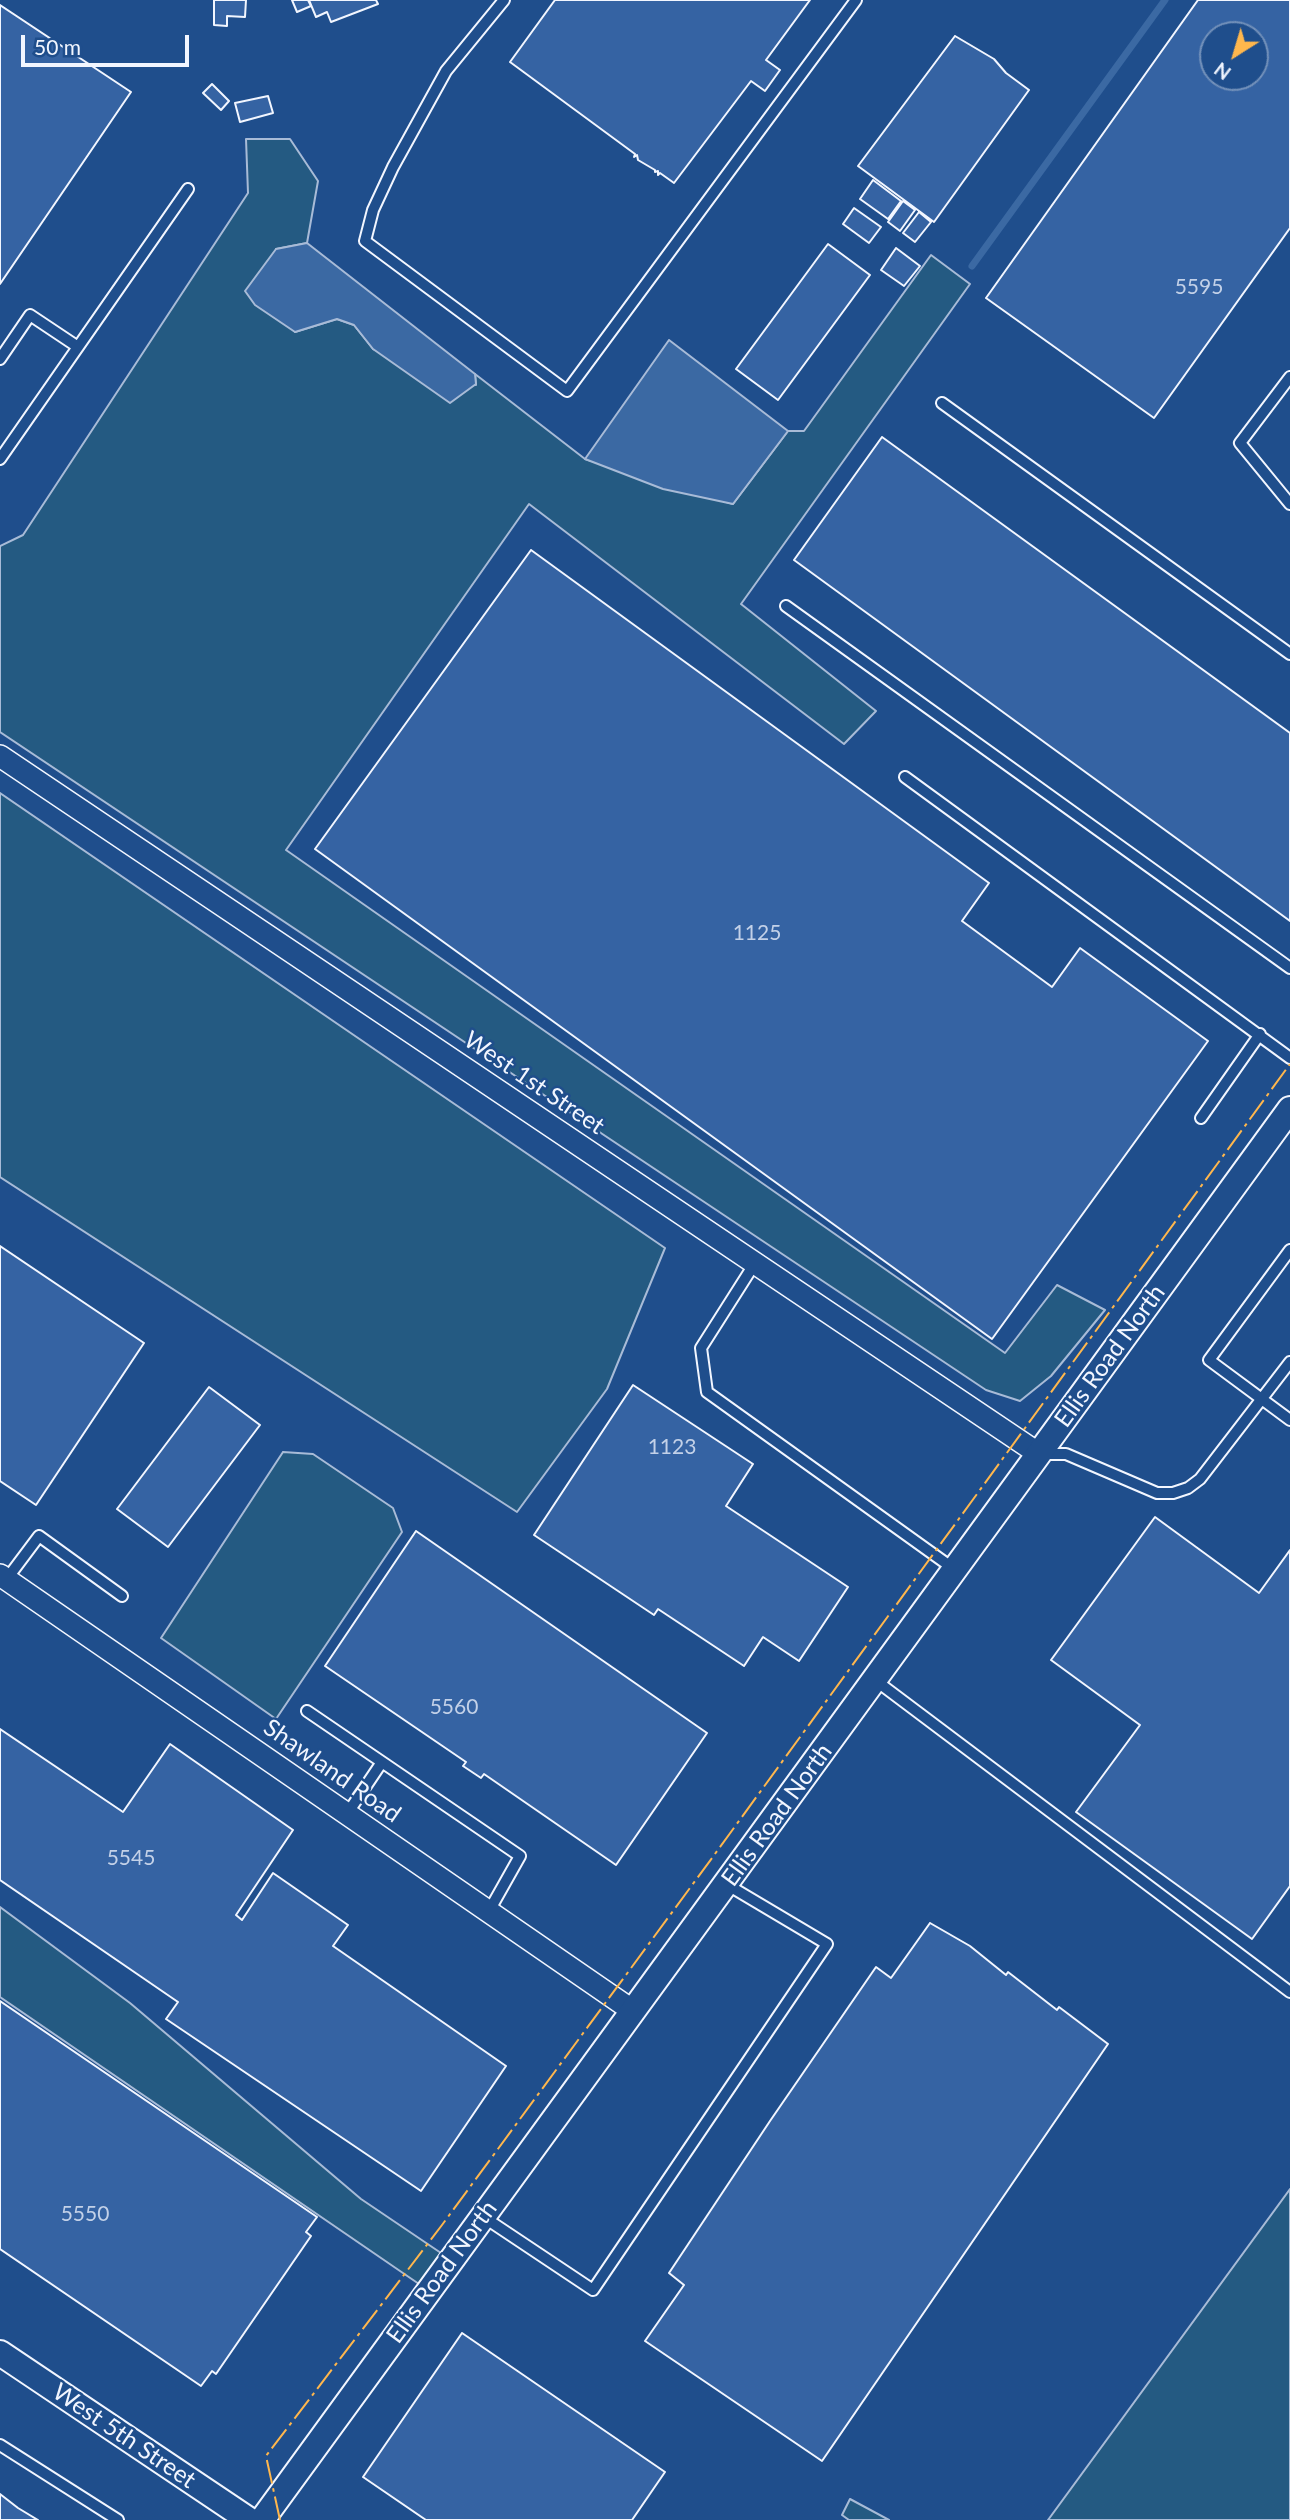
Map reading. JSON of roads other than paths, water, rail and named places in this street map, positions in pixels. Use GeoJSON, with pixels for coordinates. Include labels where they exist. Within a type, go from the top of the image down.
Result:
{"type":"FeatureCollection","features":[{"type":"Feature","properties":{"kind":"street","name":"West 1st Street"},"geometry":{"type":"LineString","coordinates":[[0,756],[1039,1454]]}},
{"type":"Feature","properties":{"kind":"street","name":"Ellis Road North"},"geometry":{"type":"LineString","coordinates":[[262,2520],[1290,1109]]}},
{"type":"Feature","properties":{"kind":"street","name":"Shawland Road"},"geometry":{"type":"LineString","coordinates":[[3,1577],[633,2011]]}},
{"type":"Feature","properties":{"kind":"street","name":"West 5th Street"},"geometry":{"type":"LineString","coordinates":[[0,2353],[249,2520]]}},
{"type":"Feature","properties":{"kind":"lane"},"geometry":{"type":"LineString","coordinates":[[504,0],[446,71],[393,167],[373,210],[365,241],[567,391],[856,0]]}},
{"type":"Feature","properties":{"kind":"lane"},"geometry":{"type":"LineString","coordinates":[[0,459],[188,188]]}},
{"type":"Feature","properties":{"kind":"lane"},"geometry":{"type":"LineString","coordinates":[[0,359],[30,315],[78,347]]}},
{"type":"Feature","properties":{"kind":"lane"},"geometry":{"type":"LineString","coordinates":[[1290,377],[1240,443],[1290,504]]}},
{"type":"Feature","properties":{"kind":"lane"},"geometry":{"type":"LineString","coordinates":[[942,403],[1290,654]]}},
{"type":"Feature","properties":{"kind":"lane"},"geometry":{"type":"LineString","coordinates":[[786,606],[1289,965]]}},
{"type":"Feature","properties":{"kind":"lane"},"geometry":{"type":"LineString","coordinates":[[905,778],[1290,1058]]}},
{"type":"Feature","properties":{"kind":"lane"},"geometry":{"type":"LineString","coordinates":[[1201,1118],[1260,1034]]}},
{"type":"Feature","properties":{"kind":"lane"},"geometry":{"type":"LineString","coordinates":[[1290,1250],[1209,1360],[1290,1420]]}},
{"type":"Feature","properties":{"kind":"lane"},"geometry":{"type":"LineString","coordinates":[[755,1263],[701,1348],[707,1392],[954,1569]]}},
{"type":"Feature","properties":{"kind":"lane"},"geometry":{"type":"LineString","coordinates":[[1039,1454],[1066,1454],[1157,1493],[1173,1493],[1200,1479],[1290,1362]]}},
{"type":"Feature","properties":{"kind":"lane"},"geometry":{"type":"LineString","coordinates":[[3,1577],[39,1536],[122,1596]]}},
{"type":"Feature","properties":{"kind":"lane"},"geometry":{"type":"LineString","coordinates":[[874,1681],[1290,1992]]}},
{"type":"Feature","properties":{"kind":"lane"},"geometry":{"type":"LineString","coordinates":[[307,1711],[520,1856],[489,1911]]}},
{"type":"Feature","properties":{"kind":"lane"},"geometry":{"type":"LineString","coordinates":[[347,1814],[382,1762]]}},
{"type":"Feature","properties":{"kind":"lane"},"geometry":{"type":"LineString","coordinates":[[482,2216],[593,2290],[827,1944],[726,1884]]}},
{"type":"Feature","properties":{"kind":"lane"},"geometry":{"type":"LineString","coordinates":[[0,2445],[118,2520]]}},
{"type":"Feature","properties":{"kind":"waterway"},"geometry":{"type":"LineString","coordinates":[[972,266],[1165,0]]}}]}
